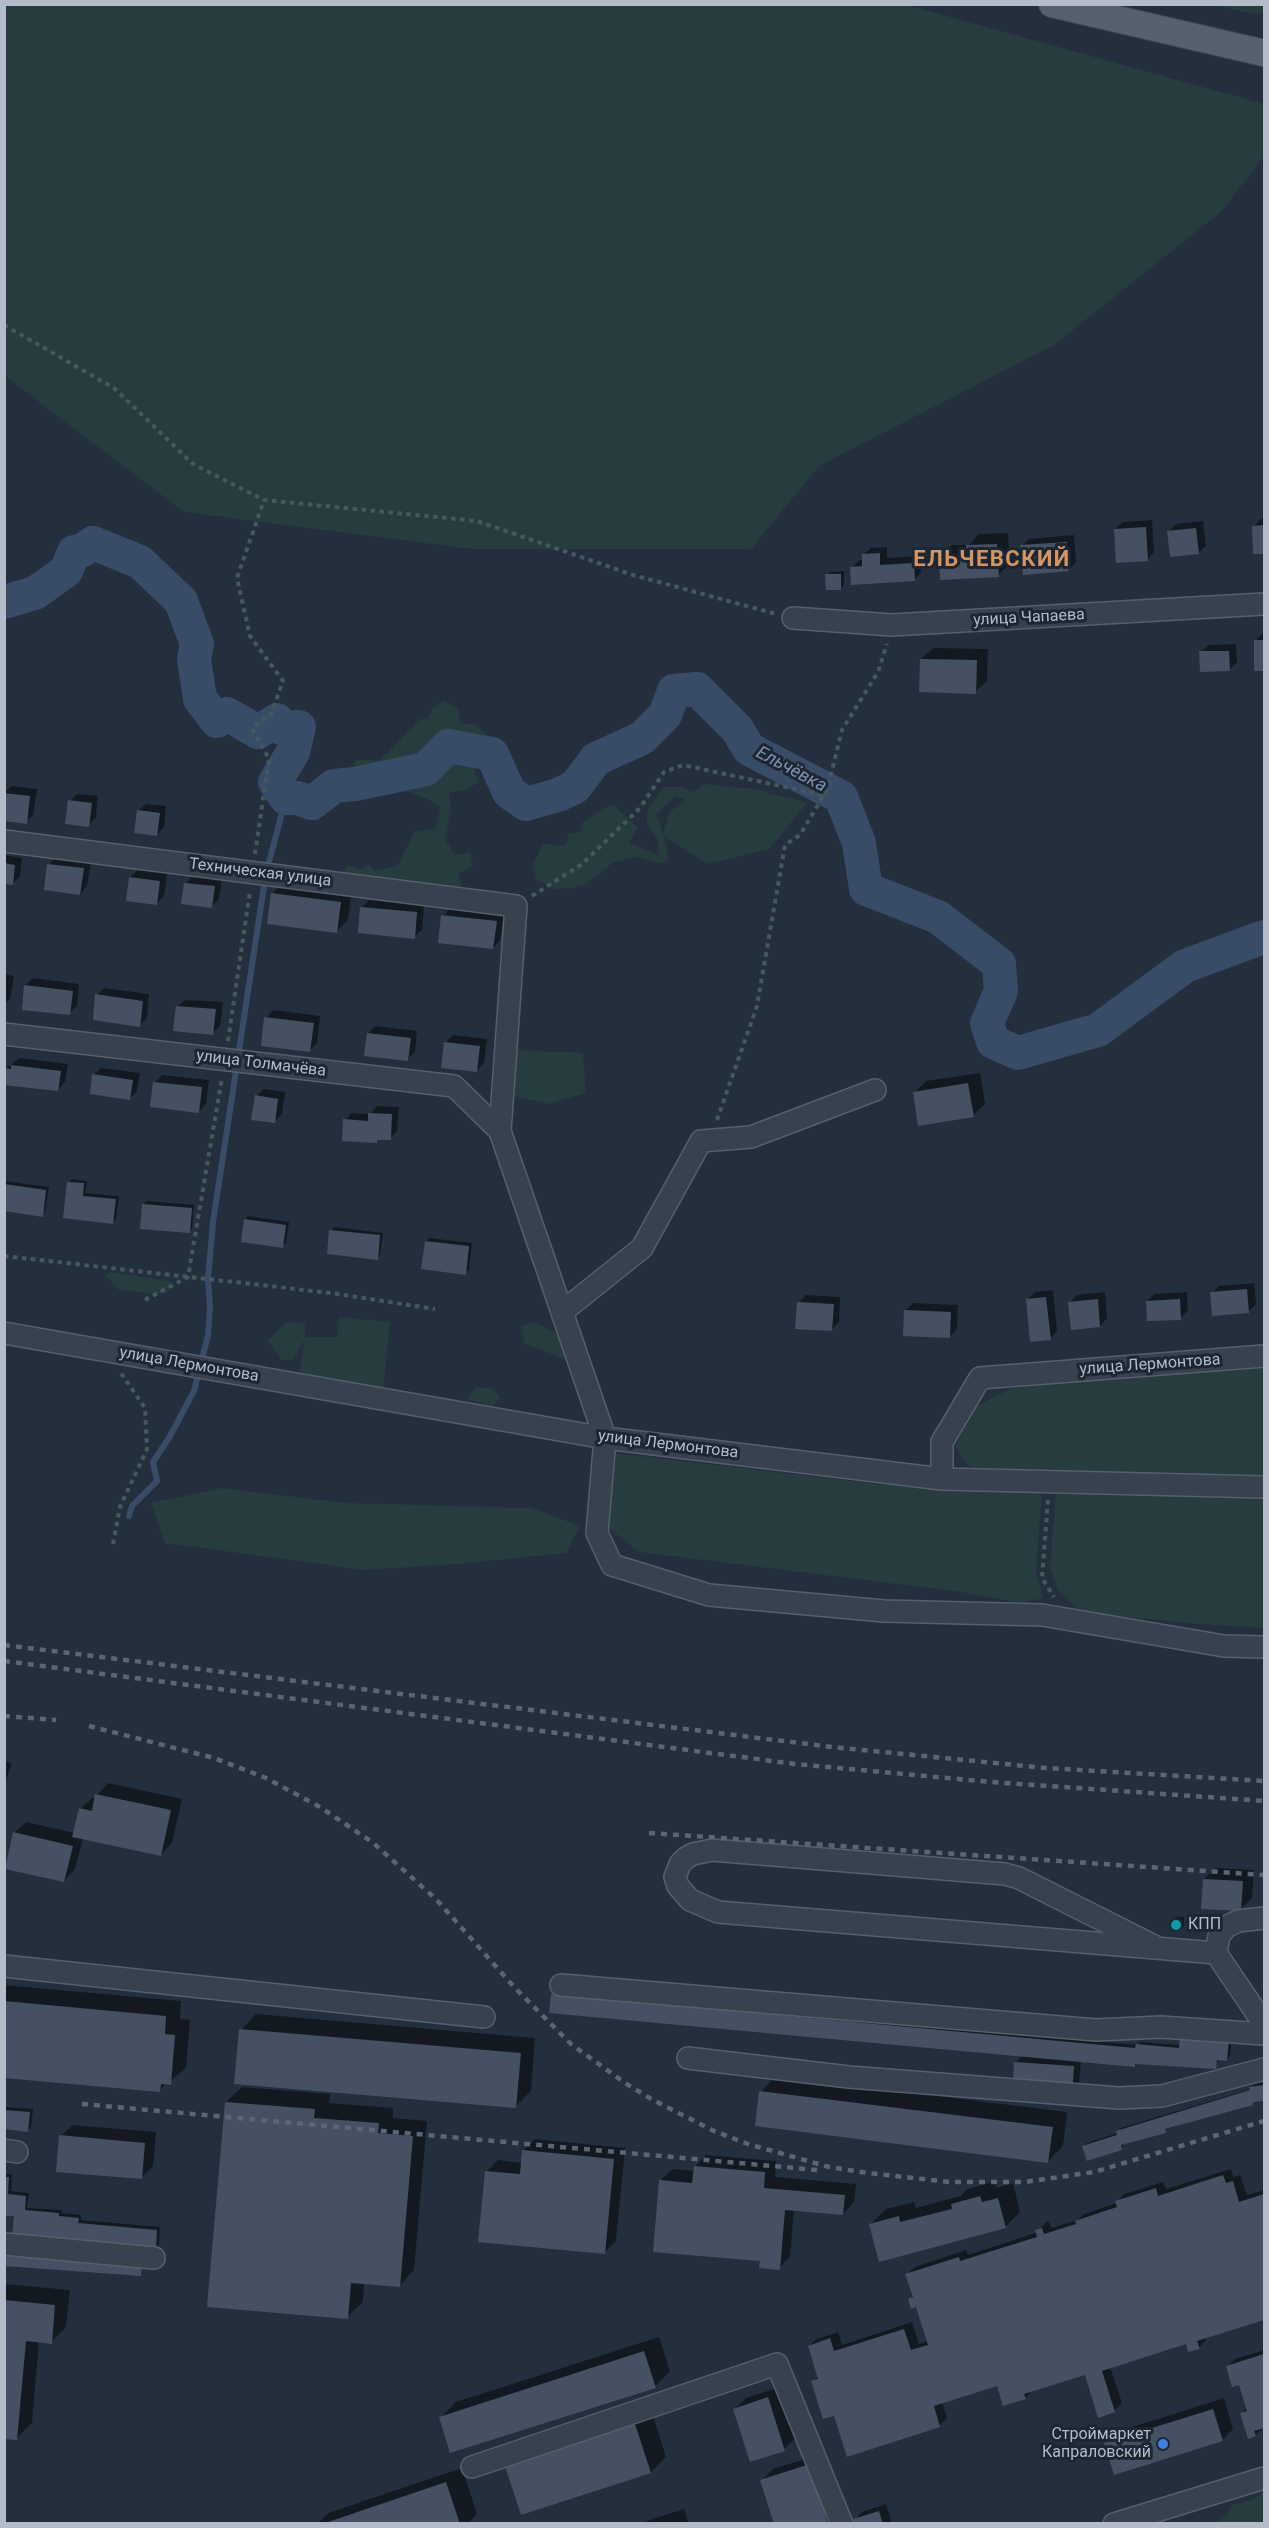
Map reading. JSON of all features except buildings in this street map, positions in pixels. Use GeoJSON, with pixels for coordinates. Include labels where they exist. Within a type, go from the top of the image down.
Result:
{"type":"FeatureCollection","features":[{"type":"Feature","properties":{"kind":"main road"},"geometry":{"type":"LineString","coordinates":[[1052,4],[1264,53]]}},
{"type":"Feature","properties":{"kind":"street","name":"улица Чапаева"},"geometry":{"type":"LineString","coordinates":[[793,618],[892,626],[1264,604]]}},
{"type":"Feature","properties":{"kind":"street","name":"Техническая улица"},"geometry":{"type":"LineString","coordinates":[[4,841],[516,906]]}},
{"type":"Feature","properties":{"kind":"street"},"geometry":{"type":"LineString","coordinates":[[516,906],[500,1131],[605,1438],[597,1533],[612,1565],[709,1595],[885,1611],[1042,1615],[1224,1646],[1264,1647]]}},
{"type":"Feature","properties":{"kind":"street","name":"улица Толмачёва"},"geometry":{"type":"LineString","coordinates":[[4,1034],[454,1086],[500,1131]]}},
{"type":"Feature","properties":{"kind":"street"},"geometry":{"type":"LineString","coordinates":[[562,1312],[642,1248],[701,1141],[751,1137],[875,1090]]}},
{"type":"Feature","properties":{"kind":"street","name":"улица Лермонтова"},"geometry":{"type":"LineString","coordinates":[[4,1333],[605,1438],[942,1479],[942,1442],[980,1378],[1264,1356]]}},
{"type":"Feature","properties":{"kind":"street"},"geometry":{"type":"LineString","coordinates":[[942,1479],[1264,1487]]}},
{"type":"Feature","properties":{"kind":"street"},"geometry":{"type":"LineString","coordinates":[[1154,1946],[1019,1878],[1005,1874],[712,1850],[686,1858],[680,1864],[675,1877],[678,1886],[690,1899],[718,1912],[1154,1946],[1216,1953]]}},
{"type":"Feature","properties":{"kind":"street"},"geometry":{"type":"LineString","coordinates":[[1264,1918],[1238,1921],[1226,1927],[1219,1936],[1216,1953],[1264,2024]]}},
{"type":"Feature","properties":{"kind":"street"},"geometry":{"type":"LineString","coordinates":[[4,1966],[484,2016]]}},
{"type":"Feature","properties":{"kind":"street"},"geometry":{"type":"LineString","coordinates":[[561,1985],[1096,2030],[1161,2027],[1264,2034]]}},
{"type":"Feature","properties":{"kind":"street"},"geometry":{"type":"LineString","coordinates":[[688,2058],[861,2078],[1119,2098],[1162,2096],[1264,2069]]}},
{"type":"Feature","properties":{"kind":"street"},"geometry":{"type":"LineString","coordinates":[[4,2244],[154,2258]]}},
{"type":"Feature","properties":{"kind":"street"},"geometry":{"type":"LineString","coordinates":[[472,2467],[777,2364],[842,2523]]}},
{"type":"Feature","properties":{"kind":"street"},"geometry":{"type":"LineString","coordinates":[[1114,2523],[1264,2478]]}},
{"type":"Feature","properties":{"kind":"path"},"geometry":{"type":"LineString","coordinates":[[4,325],[114,388],[194,464],[264,500],[477,521],[633,575],[793,618]]}},
{"type":"Feature","properties":{"kind":"path"},"geometry":{"type":"LineString","coordinates":[[188,1277],[225,1060],[269,759],[252,728],[271,714],[283,681],[250,636],[237,578],[264,500]]}},
{"type":"Feature","properties":{"kind":"path"},"geometry":{"type":"LineString","coordinates":[[710,1141],[757,1006],[785,845],[800,835],[823,795],[842,730],[878,672],[892,626]]}},
{"type":"Feature","properties":{"kind":"path"},"geometry":{"type":"LineString","coordinates":[[516,906],[582,864],[640,808],[664,772],[683,765],[823,795]]}},
{"type":"Feature","properties":{"kind":"path"},"geometry":{"type":"LineString","coordinates":[[4,1256],[331,1293],[435,1309]]}},
{"type":"Feature","properties":{"kind":"path"},"geometry":{"type":"LineString","coordinates":[[145,1300],[188,1277]]}},
{"type":"Feature","properties":{"kind":"path"},"geometry":{"type":"LineString","coordinates":[[107,1351],[145,1408],[147,1449],[120,1507],[113,1544]]}},
{"type":"Feature","properties":{"kind":"path"},"geometry":{"type":"LineString","coordinates":[[1050,1481],[1042,1578],[1069,1619]]}},
{"type":"Feature","properties":{"kind":"green space"},"geometry":{"type":"Polygon","coordinates":[[[4,5],[907,5],[1264,104],[1264,156],[1222,211],[1054,345],[819,466],[751,549],[471,549],[184,512],[5,376],[4,5]]]}},
{"type":"Feature","properties":{"kind":"green space"},"geometry":{"type":"Polygon","coordinates":[[[1215,5],[1264,5],[1264,14],[1250,13],[1215,5]]]}},
{"type":"Feature","properties":{"kind":"green space"},"geometry":{"type":"Polygon","coordinates":[[[443,701],[458,708],[460,724],[473,723],[483,731],[493,741],[498,754],[490,767],[474,769],[479,782],[466,790],[449,793],[451,811],[445,839],[455,855],[470,853],[473,866],[458,874],[462,890],[356,877],[342,873],[348,865],[361,869],[368,864],[375,871],[398,865],[415,831],[436,829],[440,807],[408,792],[368,788],[364,776],[372,770],[364,768],[357,771],[353,764],[358,760],[380,760],[420,719],[428,719],[432,709],[443,701]]]}},
{"type":"Feature","properties":{"kind":"green space"},"geometry":{"type":"Polygon","coordinates":[[[703,784],[754,789],[807,803],[769,849],[708,864],[664,836],[669,859],[661,864],[637,857],[614,862],[584,885],[571,888],[553,889],[536,879],[533,865],[543,844],[565,846],[569,833],[581,832],[582,823],[604,808],[614,805],[638,828],[629,842],[659,856],[658,840],[646,822],[649,807],[663,787],[682,787],[694,792],[703,784]],[[676,796],[656,814],[663,834],[669,813],[685,799],[676,796]]]}},
{"type":"Feature","properties":{"kind":"green space"},"geometry":{"type":"Polygon","coordinates":[[[512,1050],[583,1053],[586,1093],[548,1104],[505,1094],[512,1050]]]}},
{"type":"Feature","properties":{"kind":"green space"},"geometry":{"type":"Polygon","coordinates":[[[112,1272],[173,1282],[170,1291],[156,1294],[119,1290],[105,1275],[112,1272]]]}},
{"type":"Feature","properties":{"kind":"green space"},"geometry":{"type":"Polygon","coordinates":[[[339,1317],[390,1322],[383,1393],[299,1376],[305,1339],[293,1360],[282,1360],[268,1341],[286,1322],[305,1323],[305,1337],[337,1337],[339,1317]]]}},
{"type":"Feature","properties":{"kind":"green space"},"geometry":{"type":"Polygon","coordinates":[[[534,1322],[558,1334],[566,1345],[567,1360],[524,1343],[521,1327],[534,1322]]]}},
{"type":"Feature","properties":{"kind":"green space"},"geometry":{"type":"Polygon","coordinates":[[[1264,1362],[1264,1477],[988,1473],[967,1465],[955,1446],[977,1406],[1012,1388],[1264,1362]]]}},
{"type":"Feature","properties":{"kind":"green space"},"geometry":{"type":"Polygon","coordinates":[[[476,1387],[491,1388],[500,1397],[493,1407],[467,1399],[476,1387]]]}},
{"type":"Feature","properties":{"kind":"green space"},"geometry":{"type":"Polygon","coordinates":[[[615,1453],[877,1484],[1042,1489],[1036,1575],[1043,1598],[1021,1603],[961,1592],[639,1552],[610,1529],[610,1460],[615,1453]]]}},
{"type":"Feature","properties":{"kind":"green space"},"geometry":{"type":"Polygon","coordinates":[[[223,1488],[345,1503],[531,1508],[580,1526],[566,1553],[458,1564],[365,1570],[165,1543],[151,1503],[223,1488]]]}},
{"type":"Feature","properties":{"kind":"green space"},"geometry":{"type":"Polygon","coordinates":[[[1056,1494],[1264,1498],[1264,1628],[1082,1612],[1057,1589],[1050,1567],[1056,1494]]]}},
{"type":"Feature","properties":{"kind":"green space"},"geometry":{"type":"Polygon","coordinates":[[[1264,2492],[1264,2523],[1214,2523],[1228,2515],[1231,2505],[1253,2500],[1264,2492]]]}},
{"type":"Feature","properties":{"kind":"waterway","name":"Ельчёвка"},"geometry":{"type":"LineString","coordinates":[[4,602],[35,593],[66,571],[74,552],[83,550],[93,543],[140,562],[181,601],[197,644],[194,659],[200,699],[217,721],[227,714],[258,732],[277,720],[281,728],[299,727],[293,752],[275,782],[286,798],[297,798],[312,803],[334,786],[355,784],[426,769],[448,746],[492,754],[509,792],[526,804],[558,795],[575,787],[596,759],[642,738],[665,715],[674,691],[697,689],[737,729],[749,749],[841,797],[859,843],[866,889],[938,917],[999,964],[1001,991],[987,1023],[993,1042],[1018,1053],[1098,1030],[1185,966],[1264,937]]}},
{"type":"Feature","properties":{"kind":"waterway"},"geometry":{"type":"LineString","coordinates":[[129,1516],[132,1506],[157,1481],[153,1462],[169,1438],[194,1391],[208,1335],[210,1308],[208,1279],[213,1222],[266,873],[286,798]]}},
{"type":"Feature","properties":{"kind":"railway"},"geometry":{"type":"LineString","coordinates":[[4,1645],[832,1747],[1046,1768],[1264,1781]]}},
{"type":"Feature","properties":{"kind":"railway"},"geometry":{"type":"LineString","coordinates":[[4,1661],[795,1764],[991,1782],[1264,1801]]}},
{"type":"Feature","properties":{"kind":"railway"},"geometry":{"type":"LineString","coordinates":[[4,1716],[56,1720]]}},
{"type":"Feature","properties":{"kind":"railway"},"geometry":{"type":"LineString","coordinates":[[89,1726],[214,1758],[266,1778],[320,1807],[372,1842],[436,1899],[516,1989],[571,2044],[653,2100],[714,2131],[748,2144],[829,2167],[868,2173],[950,2182],[1025,2182],[1094,2172],[1264,2121]]}},
{"type":"Feature","properties":{"kind":"railway"},"geometry":{"type":"LineString","coordinates":[[649,1833],[1264,1875]]}},
{"type":"Feature","properties":{"kind":"railway"},"geometry":{"type":"LineString","coordinates":[[82,2104],[817,2170]]}},
{"type":"Feature","properties":{"kind":"place","name":"КПП"},"geometry":{"type":"Point","coordinates":[1176,1925]}},
{"type":"Feature","properties":{"kind":"place","name":"Строймаркет Капраловский"},"geometry":{"type":"Point","coordinates":[1163,2444]}},
{"type":"Feature","properties":{"kind":"district","name":"ЕЛЬЧЕВСКИЙ"},"geometry":{"type":"Point","coordinates":[992,560]}}]}
